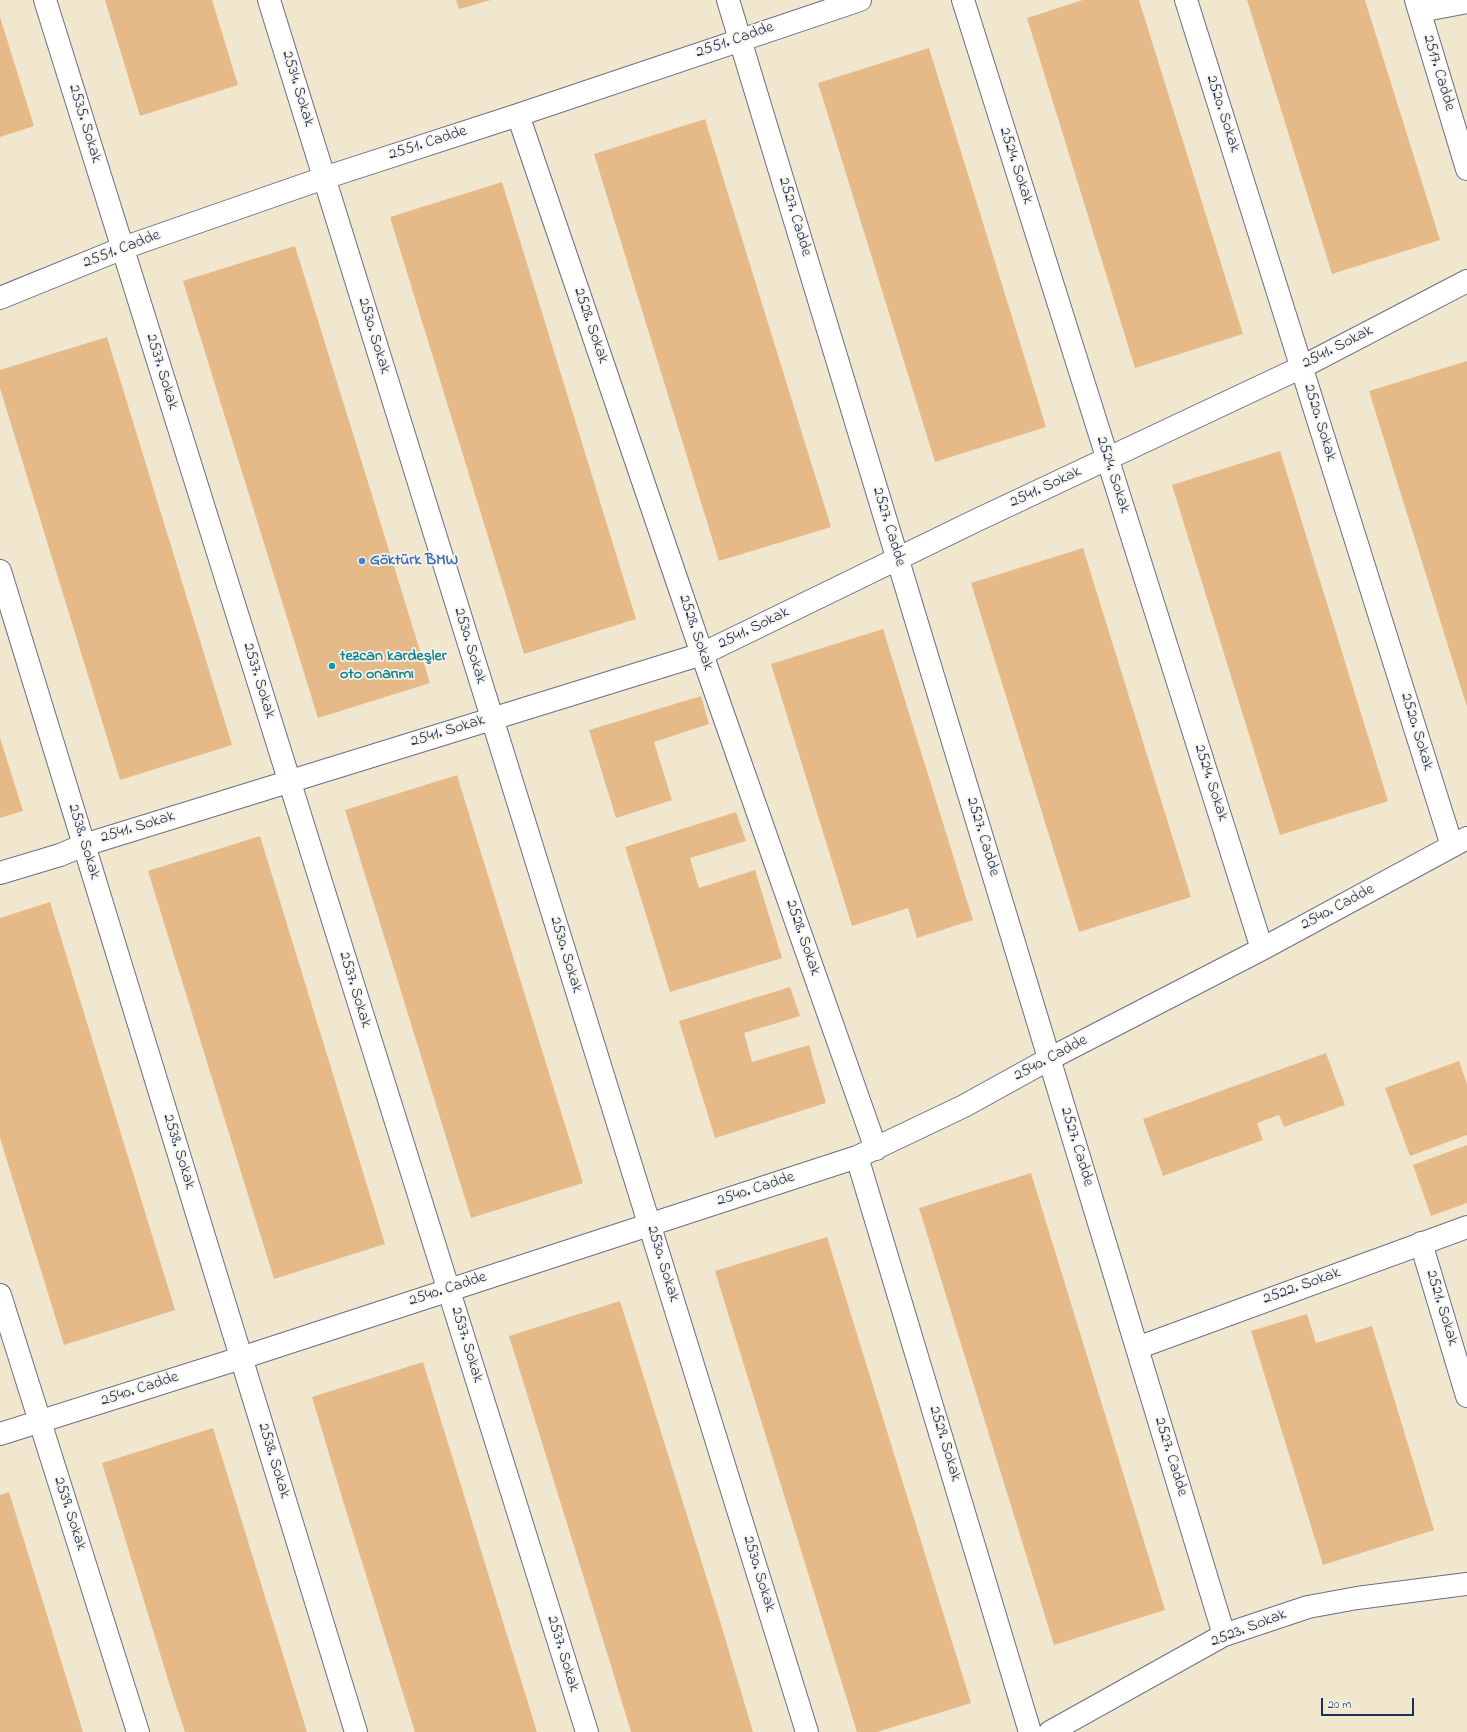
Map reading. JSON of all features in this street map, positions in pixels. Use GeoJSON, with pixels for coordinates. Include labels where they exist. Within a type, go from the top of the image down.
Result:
{"type":"FeatureCollection","features":[{"type":"Feature","properties":{"kind":"street","name":"2535. Sokak"},"geometry":{"type":"LineString","coordinates":[[45,0],[123,248]]}},
{"type":"Feature","properties":{"kind":"street","name":"2527. Cadde"},"geometry":{"type":"LineString","coordinates":[[728,0],[1224,1635]]}},
{"type":"Feature","properties":{"kind":"street","name":"2551. Cadde"},"geometry":{"type":"LineString","coordinates":[[0,298],[123,248],[324,178],[518,115],[860,0]]}},
{"type":"Feature","properties":{"kind":"street","name":"2524. Sokak"},"geometry":{"type":"LineString","coordinates":[[963,0],[1262,949]]}},
{"type":"Feature","properties":{"kind":"street","name":"2520. Sokak"},"geometry":{"type":"LineString","coordinates":[[1186,0],[1302,367],[1460,842]]}},
{"type":"Feature","properties":{"kind":"street","name":"2534. Sokak"},"geometry":{"type":"LineString","coordinates":[[271,2],[324,178]]}},
{"type":"Feature","properties":{"kind":"street"},"geometry":{"type":"LineString","coordinates":[[1418,6],[1467,2]]}},
{"type":"Feature","properties":{"kind":"street","name":"2517. Cadde"},"geometry":{"type":"LineString","coordinates":[[1418,6],[1467,169]]}},
{"type":"Feature","properties":{"kind":"street","name":"2528. Sokak"},"geometry":{"type":"LineString","coordinates":[[518,115],[702,654],[867,1153]]}},
{"type":"Feature","properties":{"kind":"street","name":"2530. Sokak"},"geometry":{"type":"LineString","coordinates":[[324,178],[807,1732]]}},
{"type":"Feature","properties":{"kind":"street","name":"2537. Sokak"},"geometry":{"type":"LineString","coordinates":[[123,248],[587,1732]]}},
{"type":"Feature","properties":{"kind":"street","name":"2541. Sokak"},"geometry":{"type":"LineString","coordinates":[[0,872],[60,855],[84,845],[702,654],[1302,367],[1467,281]]}},
{"type":"Feature","properties":{"kind":"street","name":"2538. Sokak"},"geometry":{"type":"LineString","coordinates":[[0,571],[356,1732]]}},
{"type":"Feature","properties":{"kind":"street","name":"2540. Cadde"},"geometry":{"type":"LineString","coordinates":[[0,1434],[242,1358],[867,1153],[964,1106],[1049,1059],[1262,949],[1460,842]]}},
{"type":"Feature","properties":{"kind":"street","name":"2529. Sokak"},"geometry":{"type":"LineString","coordinates":[[867,1153],[1030,1732]]}},
{"type":"Feature","properties":{"kind":"street","name":"2522. Sokak"},"geometry":{"type":"LineString","coordinates":[[1138,1348],[1467,1226]]}},
{"type":"Feature","properties":{"kind":"street","name":"2521. Sokak"},"geometry":{"type":"LineString","coordinates":[[1421,1243],[1467,1396]]}},
{"type":"Feature","properties":{"kind":"street","name":"2539. Sokak"},"geometry":{"type":"LineString","coordinates":[[0,1295],[138,1732]]}},
{"type":"Feature","properties":{"kind":"street","name":"2523. Sokak"},"geometry":{"type":"LineString","coordinates":[[1050,1732],[1224,1635],[1308,1607],[1357,1598],[1467,1584]]}},
{"type":"Feature","properties":{"kind":"building"},"geometry":{"type":"Polygon","coordinates":[[[105,0],[212,0],[238,85],[140,116],[105,0]]]}},
{"type":"Feature","properties":{"kind":"building"},"geometry":{"type":"Polygon","coordinates":[[[456,0],[491,0],[459,9],[456,0]]]}},
{"type":"Feature","properties":{"kind":"building"},"geometry":{"type":"Polygon","coordinates":[[[1083,0],[1139,0],[1243,334],[1135,368],[1027,18],[1083,0]]]}},
{"type":"Feature","properties":{"kind":"building"},"geometry":{"type":"Polygon","coordinates":[[[1247,0],[1365,0],[1440,240],[1332,274],[1247,0]]]}},
{"type":"Feature","properties":{"kind":"building"},"geometry":{"type":"Polygon","coordinates":[[[0,17],[34,126],[0,137],[0,17]]]}},
{"type":"Feature","properties":{"kind":"building"},"geometry":{"type":"Polygon","coordinates":[[[929,48],[1046,427],[935,462],[818,83],[929,48]]]}},
{"type":"Feature","properties":{"kind":"building"},"geometry":{"type":"Polygon","coordinates":[[[705,119],[831,527],[719,561],[594,154],[705,119]]]}},
{"type":"Feature","properties":{"kind":"building"},"geometry":{"type":"Polygon","coordinates":[[[502,182],[636,619],[524,654],[390,217],[502,182]]]}},
{"type":"Feature","properties":{"kind":"building"},"geometry":{"type":"Polygon","coordinates":[[[295,246],[430,683],[318,718],[183,281],[295,246]]]}},
{"type":"Feature","properties":{"kind":"building"},"geometry":{"type":"Polygon","coordinates":[[[107,337],[232,745],[120,780],[0,388],[0,370],[107,337]]]}},
{"type":"Feature","properties":{"kind":"building"},"geometry":{"type":"Polygon","coordinates":[[[1467,361],[1467,707],[1369,391],[1467,361]]]}},
{"type":"Feature","properties":{"kind":"building"},"geometry":{"type":"Polygon","coordinates":[[[1280,451],[1388,801],[1280,835],[1172,485],[1280,451]]]}},
{"type":"Feature","properties":{"kind":"building"},"geometry":{"type":"Polygon","coordinates":[[[1083,548],[1191,897],[1079,932],[971,583],[1083,548]]]}},
{"type":"Feature","properties":{"kind":"building"},"geometry":{"type":"Polygon","coordinates":[[[883,629],[973,920],[917,938],[908,908],[852,926],[771,664],[883,629]]]}},
{"type":"Feature","properties":{"kind":"building"},"geometry":{"type":"Polygon","coordinates":[[[701,696],[709,724],[654,742],[672,800],[616,818],[589,730],[701,696]]]}},
{"type":"Feature","properties":{"kind":"building"},"geometry":{"type":"Polygon","coordinates":[[[0,738],[23,811],[0,818],[0,738]]]}},
{"type":"Feature","properties":{"kind":"building"},"geometry":{"type":"Polygon","coordinates":[[[457,775],[583,1183],[471,1218],[345,810],[457,775]]]}},
{"type":"Feature","properties":{"kind":"building"},"geometry":{"type":"Polygon","coordinates":[[[736,812],[746,841],[690,858],[699,888],[755,870],[782,958],[670,992],[625,847],[736,812]]]}},
{"type":"Feature","properties":{"kind":"building"},"geometry":{"type":"Polygon","coordinates":[[[260,836],[385,1244],[274,1279],[148,871],[260,836]]]}},
{"type":"Feature","properties":{"kind":"building"},"geometry":{"type":"Polygon","coordinates":[[[50,902],[175,1310],[64,1345],[0,1138],[0,918],[50,902]]]}},
{"type":"Feature","properties":{"kind":"building"},"geometry":{"type":"Polygon","coordinates":[[[790,987],[800,1016],[744,1033],[752,1062],[809,1045],[826,1103],[715,1138],[679,1021],[790,987]]]}},
{"type":"Feature","properties":{"kind":"building"},"geometry":{"type":"Polygon","coordinates":[[[1326,1053],[1345,1105],[1284,1127],[1279,1115],[1257,1123],[1263,1140],[1163,1176],[1143,1119],[1326,1053]]]}},
{"type":"Feature","properties":{"kind":"building"},"geometry":{"type":"Polygon","coordinates":[[[1459,1061],[1467,1084],[1467,1135],[1410,1156],[1385,1088],[1459,1061]]]}},
{"type":"Feature","properties":{"kind":"building"},"geometry":{"type":"Polygon","coordinates":[[[1467,1145],[1467,1203],[1431,1216],[1413,1165],[1467,1145]]]}},
{"type":"Feature","properties":{"kind":"building"},"geometry":{"type":"Polygon","coordinates":[[[1031,1173],[1165,1610],[1054,1645],[919,1208],[1031,1173]]]}},
{"type":"Feature","properties":{"kind":"building"},"geometry":{"type":"Polygon","coordinates":[[[827,1237],[971,1703],[877,1732],[857,1732],[715,1271],[827,1237]]]}},
{"type":"Feature","properties":{"kind":"building"},"geometry":{"type":"Polygon","coordinates":[[[620,1301],[753,1732],[631,1732],[509,1336],[620,1301]]]}},
{"type":"Feature","properties":{"kind":"building"},"geometry":{"type":"Polygon","coordinates":[[[1307,1314],[1316,1343],[1372,1326],[1434,1530],[1323,1565],[1251,1331],[1307,1314]]]}},
{"type":"Feature","properties":{"kind":"building"},"geometry":{"type":"Polygon","coordinates":[[[423,1362],[537,1732],[415,1732],[347,1514],[312,1397],[423,1362]]]}},
{"type":"Feature","properties":{"kind":"building"},"geometry":{"type":"Polygon","coordinates":[[[213,1428],[307,1732],[185,1732],[173,1696],[102,1463],[213,1428]]]}},
{"type":"Feature","properties":{"kind":"building"},"geometry":{"type":"Polygon","coordinates":[[[9,1492],[83,1732],[0,1732],[0,1495],[9,1492]]]}},
{"type":"Feature","properties":{"kind":"place","name":"Göktürk BMW"},"geometry":{"type":"Point","coordinates":[362,561]}},
{"type":"Feature","properties":{"kind":"place","name":"tezcan kardeşler oto onarımı"},"geometry":{"type":"Point","coordinates":[332,666]}}]}
